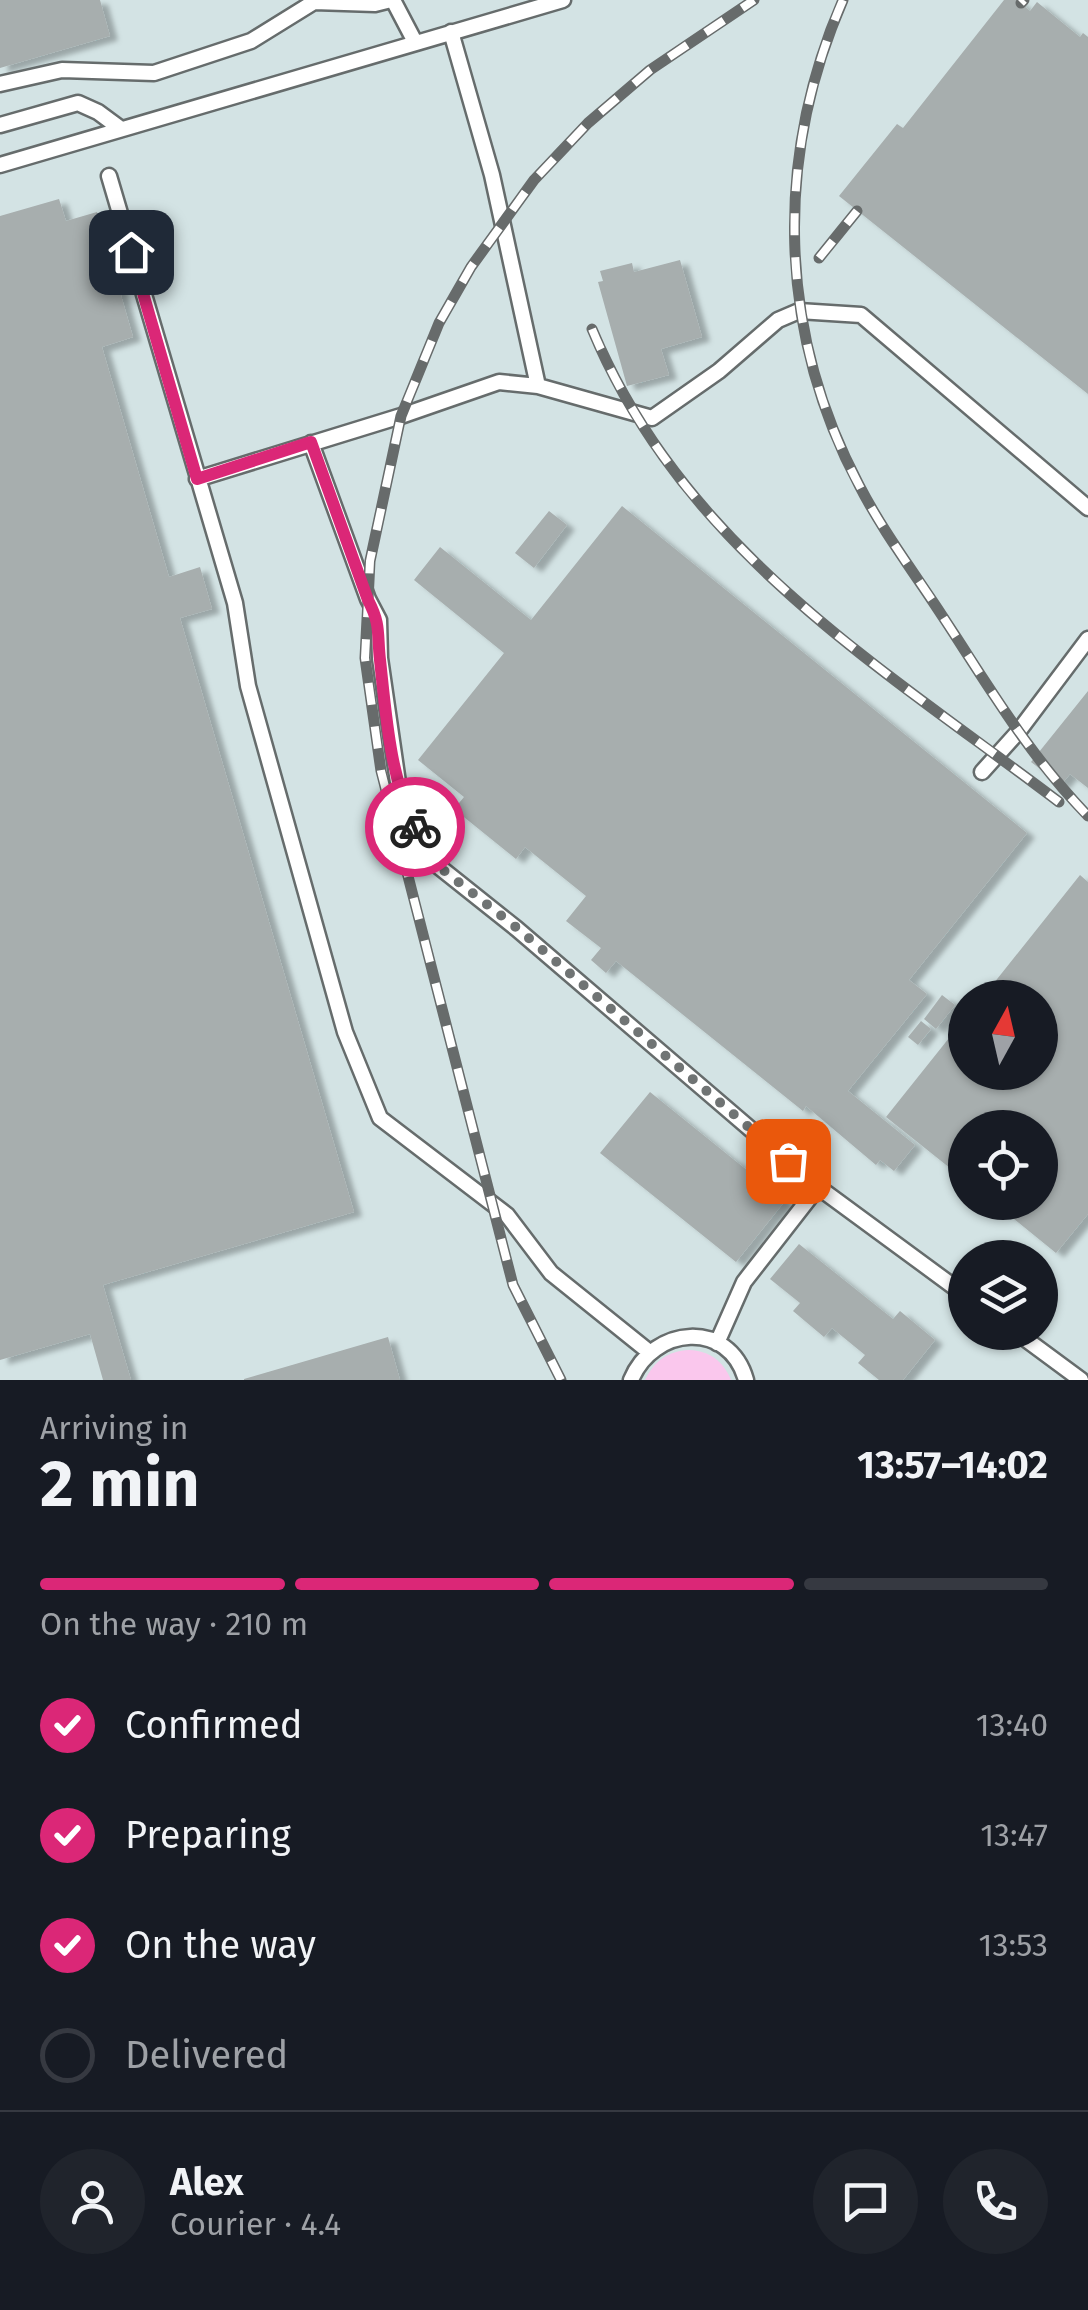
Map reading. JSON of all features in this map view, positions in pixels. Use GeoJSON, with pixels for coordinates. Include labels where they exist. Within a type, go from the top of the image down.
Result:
{"type":"FeatureCollection","features":[{"type":"Feature","properties":{"kind":"lane"},"geometry":{"type":"LineString","coordinates":[[0,84],[62,70],[154,72],[251,40],[314,1],[376,4],[392,0],[415,42]]}},
{"type":"Feature","properties":{"kind":"lane"},"geometry":{"type":"LineString","coordinates":[[0,165],[564,0]]}},
{"type":"Feature","properties":{"kind":"lane"},"geometry":{"type":"LineString","coordinates":[[452,32],[496,190],[538,386]]}},
{"type":"Feature","properties":{"kind":"lane"},"geometry":{"type":"LineString","coordinates":[[0,126],[78,103],[98,112],[121,130]]}},
{"type":"Feature","properties":{"kind":"lane"},"geometry":{"type":"LineString","coordinates":[[109,176],[234,602],[248,686],[346,1032],[380,1118],[508,1215],[551,1273],[648,1352]]}},
{"type":"Feature","properties":{"kind":"lane"},"geometry":{"type":"LineString","coordinates":[[197,479],[499,382],[538,386],[652,418],[719,370],[778,320],[799,311],[862,315],[1088,508]]}},
{"type":"Feature","properties":{"kind":"lane"},"geometry":{"type":"LineString","coordinates":[[311,442],[378,620],[400,796],[433,862],[517,928],[818,1187],[948,1283]]}},
{"type":"Feature","properties":{"kind":"lane"},"geometry":{"type":"LineString","coordinates":[[982,772],[1018,732],[1088,639]]}},
{"type":"Feature","properties":{"kind":"lane"},"geometry":{"type":"LineString","coordinates":[[717,1343],[744,1282],[818,1187]]}},
{"type":"Feature","properties":{"kind":"lane"},"geometry":{"type":"LineString","coordinates":[[631,1380],[648,1352],[664,1341],[682,1336],[717,1343],[734,1356],[746,1380]]}},
{"type":"Feature","properties":{"kind":"lane"},"geometry":{"type":"LineString","coordinates":[[1040,1350],[1081,1380]]}},
{"type":"Feature","properties":{"kind":"shaded area"},"geometry":{"type":"Polygon","coordinates":[[[0,0],[1088,0],[1088,1380],[0,1380],[0,0]]]}},
{"type":"Feature","properties":{"kind":"shaded area"},"geometry":{"type":"Polygon","coordinates":[[[689,1350],[715,1358],[731,1380],[645,1380],[662,1358],[689,1350]]]}},
{"type":"Feature","properties":{"kind":"building"},"geometry":{"type":"Polygon","coordinates":[[[0,0],[100,0],[110,36],[0,68],[0,0]]]}},
{"type":"Feature","properties":{"kind":"building"},"geometry":{"type":"Polygon","coordinates":[[[1004,0],[1017,0],[1030,11],[1037,2],[1080,37],[1083,33],[1088,37],[1088,394],[839,196],[897,124],[903,128],[1004,0]]]}},
{"type":"Feature","properties":{"kind":"building"},"geometry":{"type":"Polygon","coordinates":[[[59,199],[66,221],[97,212],[133,337],[102,347],[169,577],[200,567],[212,609],[180,618],[354,1212],[103,1285],[131,1380],[103,1380],[90,1334],[0,1360],[0,216],[59,199]]]}},
{"type":"Feature","properties":{"kind":"building"},"geometry":{"type":"Polygon","coordinates":[[[680,260],[702,337],[661,349],[669,375],[627,386],[598,282],[603,281],[600,271],[632,263],[634,272],[680,260]]]}},
{"type":"Feature","properties":{"kind":"building"},"geometry":{"type":"Polygon","coordinates":[[[622,506],[1027,833],[909,980],[927,994],[848,1091],[915,1145],[894,1171],[880,1160],[876,1165],[806,1106],[803,1111],[616,961],[606,973],[591,960],[601,948],[566,921],[586,896],[525,847],[516,859],[454,809],[464,797],[418,760],[504,653],[414,580],[440,547],[531,620],[622,506]]]}},
{"type":"Feature","properties":{"kind":"building"},"geometry":{"type":"Polygon","coordinates":[[[549,511],[567,525],[534,568],[515,553],[549,511]]]}},
{"type":"Feature","properties":{"kind":"building"},"geometry":{"type":"Polygon","coordinates":[[[1088,691],[1088,788],[1070,774],[1061,785],[1031,762],[1088,691]]]}},
{"type":"Feature","properties":{"kind":"building"},"geometry":{"type":"Polygon","coordinates":[[[1080,875],[1088,882],[1088,1214],[1058,1251],[1058,1240],[1040,1240],[1015,1220],[1058,1220],[1058,1110],[948,1110],[948,1166],[886,1117],[948,1039],[948,1090],[1058,1090],[1058,980],[996,980],[1080,875]]]}},
{"type":"Feature","properties":{"kind":"building"},"geometry":{"type":"Polygon","coordinates":[[[942,995],[948,1000],[948,1014],[936,1029],[924,1019],[942,995]]]}},
{"type":"Feature","properties":{"kind":"building"},"geometry":{"type":"Polygon","coordinates":[[[921,1021],[931,1029],[918,1045],[908,1037],[921,1021]]]}},
{"type":"Feature","properties":{"kind":"building"},"geometry":{"type":"Polygon","coordinates":[[[650,1092],[785,1201],[736,1262],[600,1153],[650,1092]]]}},
{"type":"Feature","properties":{"kind":"building"},"geometry":{"type":"Polygon","coordinates":[[[799,1244],[893,1319],[900,1311],[935,1340],[903,1380],[879,1380],[858,1363],[865,1355],[832,1328],[824,1337],[793,1311],[800,1303],[770,1279],[799,1244]]]}},
{"type":"Feature","properties":{"kind":"building"},"geometry":{"type":"Polygon","coordinates":[[[388,1337],[400,1380],[244,1380],[244,1379],[388,1337]]]}},
{"type":"Feature","properties":{"kind":"railway"},"geometry":{"type":"LineString","coordinates":[[561,1380],[513,1285],[381,771],[365,658],[370,561],[401,416],[439,323],[471,267],[534,180],[588,123],[650,70],[754,0]]}},
{"type":"Feature","properties":{"kind":"railway"},"geometry":{"type":"LineString","coordinates":[[843,0],[821,60],[805,121],[796,183],[800,306],[813,367],[832,427],[878,520],[1012,721],[1088,816]]}},
{"type":"Feature","properties":{"kind":"railway"},"geometry":{"type":"LineString","coordinates":[[1021,3],[1024,0]]}},
{"type":"Feature","properties":{"kind":"railway"},"geometry":{"type":"LineString","coordinates":[[819,258],[857,211]]}},
{"type":"Feature","properties":{"kind":"railway"},"geometry":{"type":"LineString","coordinates":[[592,329],[631,407],[678,476],[732,539],[856,650],[1059,802]]}},
{"type":"Feature","properties":{"kind":"way so far"},"geometry":{"type":"LineString","coordinates":[[415,827],[433,862],[517,928],[788,1161]]}},
{"type":"Feature","properties":{"kind":"route"},"geometry":{"type":"LineString","coordinates":[[131,252],[197,479],[311,442],[378,620],[400,796],[415,827]]}}]}
